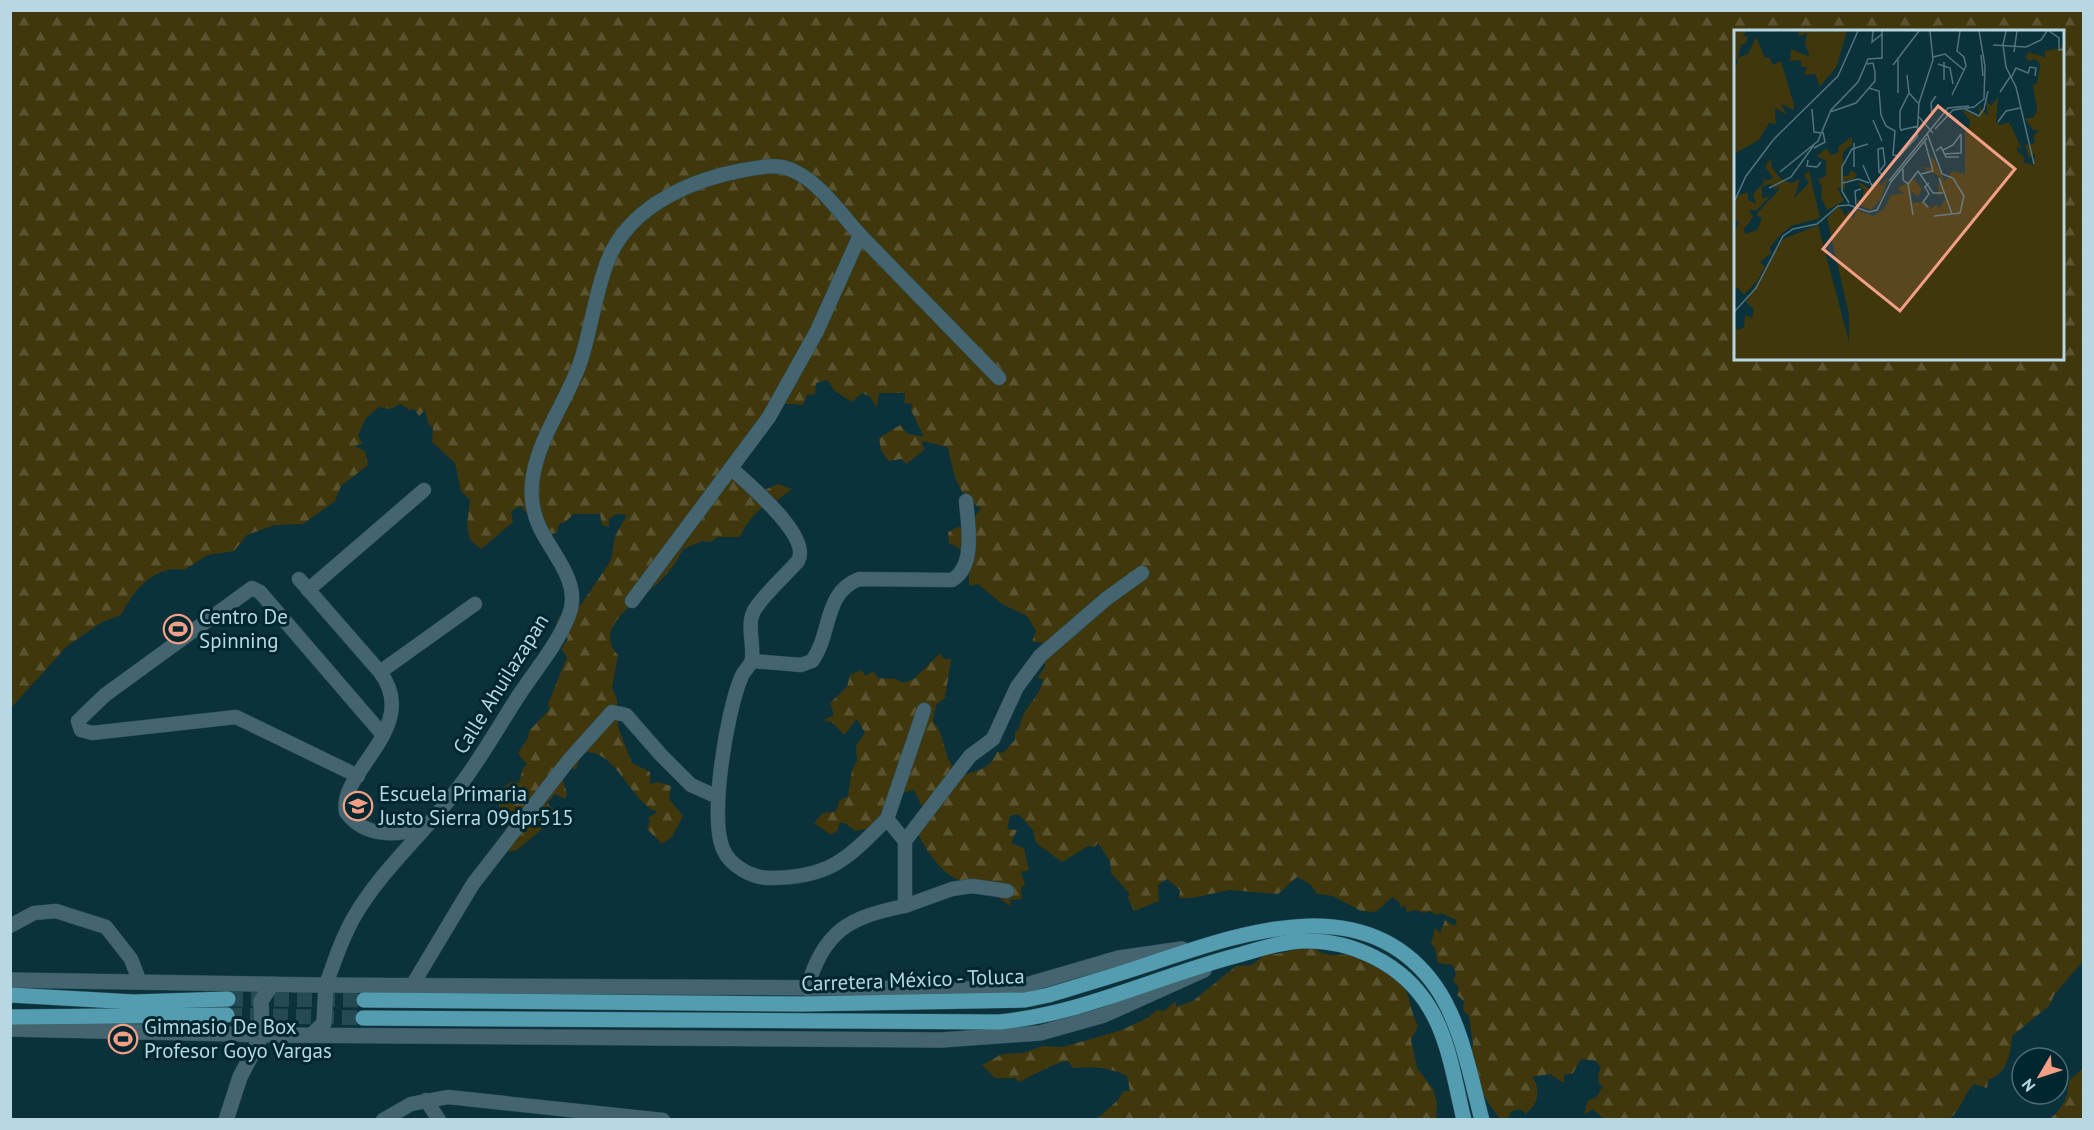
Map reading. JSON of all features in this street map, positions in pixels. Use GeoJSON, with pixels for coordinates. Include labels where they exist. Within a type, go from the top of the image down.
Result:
{"type":"FeatureCollection","features":[{"type":"Feature","properties":{"kind":"main road","name":"Carretera México - Toluca"},"geometry":{"type":"LineString","coordinates":[[364,1000],[803,1004],[1005,1002],[1049,995],[1203,946],[1288,926],[1311,924],[1358,931],[1399,950],[1426,975],[1448,1008],[1482,1119]]}},
{"type":"Feature","properties":{"kind":"main road","name":"Carretera México - Toluca"},"geometry":{"type":"LineString","coordinates":[[363,1018],[999,1023],[1054,1015],[1195,966],[1232,957],[1301,941],[1339,944],[1394,968],[1422,997],[1434,1014],[1464,1119]]}},
{"type":"Feature","properties":{"kind":"main road"},"geometry":{"type":"LineString","coordinates":[[10,995],[134,1002],[228,999]]}},
{"type":"Feature","properties":{"kind":"main road"},"geometry":{"type":"LineString","coordinates":[[10,1017],[227,1015]]}},
{"type":"Feature","properties":{"kind":"street","name":"Calle Ahuilazapan"},"geometry":{"type":"LineString","coordinates":[[326,985],[343,939],[361,906],[424,826],[448,802],[469,774],[551,649],[571,612],[572,598],[566,575],[534,514],[532,482],[536,459],[570,390],[581,360],[612,252],[625,232],[650,208],[682,189],[718,174],[777,165],[796,171],[860,235]]}},
{"type":"Feature","properties":{"kind":"street"},"geometry":{"type":"LineString","coordinates":[[632,601],[769,417],[817,331],[860,235],[999,378]]}},
{"type":"Feature","properties":{"kind":"street"},"geometry":{"type":"LineString","coordinates":[[731,468],[786,523],[801,552],[798,561],[755,609],[751,620],[752,661],[741,677],[728,725],[718,797],[718,823],[722,846],[727,856],[743,870],[761,878],[800,878],[824,871],[849,855],[887,819],[924,710]]}},
{"type":"Feature","properties":{"kind":"street"},"geometry":{"type":"LineString","coordinates":[[424,490],[303,584],[380,672],[389,684],[393,697],[383,735],[358,776],[345,806],[346,812],[356,822],[390,835],[403,834],[424,826]]}},
{"type":"Feature","properties":{"kind":"street"},"geometry":{"type":"LineString","coordinates":[[752,661],[801,665],[812,661],[838,593],[848,584],[859,579],[952,580],[961,574],[967,564],[966,501]]}},
{"type":"Feature","properties":{"kind":"street"},"geometry":{"type":"LineString","coordinates":[[905,906],[905,841],[970,756],[993,739],[1017,687],[1040,656],[1142,573]]}},
{"type":"Feature","properties":{"kind":"street"},"geometry":{"type":"LineString","coordinates":[[358,776],[236,717],[92,733],[81,730],[78,721],[81,715],[122,683],[252,588],[260,592],[383,735]]}},
{"type":"Feature","properties":{"kind":"street"},"geometry":{"type":"LineString","coordinates":[[380,672],[475,604]]}},
{"type":"Feature","properties":{"kind":"street"},"geometry":{"type":"LineString","coordinates":[[414,984],[473,884],[569,760],[612,712],[626,715],[661,755],[692,784],[718,797]]}},
{"type":"Feature","properties":{"kind":"street"},"geometry":{"type":"LineString","coordinates":[[887,819],[905,841]]}},
{"type":"Feature","properties":{"kind":"street"},"geometry":{"type":"LineString","coordinates":[[807,989],[818,958],[841,928],[872,913],[905,906],[952,889],[972,886],[1007,891]]}},
{"type":"Feature","properties":{"kind":"street"},"geometry":{"type":"LineString","coordinates":[[10,926],[34,913],[56,911],[106,927],[131,959],[139,980]]}},
{"type":"Feature","properties":{"kind":"street"},"geometry":{"type":"LineString","coordinates":[[10,980],[139,980],[326,985],[1000,989],[1023,986],[1119,958],[1203,946]]}},
{"type":"Feature","properties":{"kind":"street"},"geometry":{"type":"LineString","coordinates":[[10,1029],[262,1035],[942,1040],[1040,1033],[1104,1015],[1232,957]]}},
{"type":"Feature","properties":{"kind":"street"},"geometry":{"type":"LineString","coordinates":[[226,1119],[240,1077],[262,1035],[261,1001],[272,984]]}},
{"type":"Feature","properties":{"kind":"street"},"geometry":{"type":"LineString","coordinates":[[312,1035],[324,1023],[326,985]]}},
{"type":"Feature","properties":{"kind":"street"},"geometry":{"type":"LineString","coordinates":[[383,1119],[411,1104],[426,1100],[468,1097],[663,1119]]}},
{"type":"Feature","properties":{"kind":"street"},"geometry":{"type":"LineString","coordinates":[[426,1100],[439,1119]]}},
{"type":"Feature","properties":{"kind":"green space"},"geometry":{"type":"Polygon","coordinates":[[[11,11],[2083,11],[2083,961],[2054,995],[2050,1005],[2012,1036],[2006,1063],[1999,1073],[1988,1080],[1987,1088],[1974,1084],[1949,1119],[1604,1119],[1593,1109],[1584,1115],[1588,1100],[1596,1098],[1603,1086],[1599,1084],[1598,1074],[1601,1068],[1596,1061],[1581,1059],[1573,1073],[1564,1075],[1564,1083],[1550,1074],[1532,1077],[1537,1086],[1534,1106],[1526,1113],[1519,1109],[1512,1111],[1507,1119],[1500,1119],[1478,1088],[1470,1056],[1473,1045],[1469,1016],[1463,1010],[1464,1001],[1457,995],[1459,987],[1453,981],[1456,974],[1453,965],[1438,963],[1435,948],[1431,944],[1435,928],[1440,933],[1445,920],[1453,925],[1457,924],[1456,920],[1441,913],[1436,915],[1430,911],[1424,913],[1416,910],[1407,912],[1405,906],[1400,907],[1399,902],[1392,897],[1376,912],[1361,911],[1333,896],[1317,894],[1310,884],[1297,877],[1278,894],[1229,890],[1192,898],[1179,898],[1180,890],[1167,879],[1158,885],[1159,901],[1134,911],[1128,898],[1129,893],[1111,873],[1110,861],[1098,843],[1094,847],[1088,846],[1062,862],[1036,843],[1033,830],[1018,814],[1010,816],[1007,829],[1017,830],[1011,843],[1024,848],[1029,870],[1021,872],[1025,885],[1021,887],[1022,899],[1010,900],[1011,907],[995,896],[956,879],[935,861],[919,836],[926,815],[914,790],[894,794],[876,827],[855,831],[845,823],[839,823],[838,830],[831,835],[814,823],[823,813],[836,811],[839,801],[848,796],[852,770],[857,761],[856,745],[865,733],[857,719],[844,735],[833,723],[823,720],[834,715],[830,703],[847,687],[850,675],[861,670],[866,676],[873,671],[878,678],[896,679],[903,683],[914,679],[940,653],[944,659],[951,659],[945,698],[936,705],[933,721],[941,734],[951,764],[962,775],[987,766],[997,752],[1003,753],[1015,740],[1015,732],[1020,728],[1023,715],[1039,692],[1043,679],[1037,678],[1045,667],[1041,642],[1032,642],[1036,631],[1027,616],[1002,604],[978,584],[969,586],[965,555],[949,543],[948,532],[958,527],[969,530],[981,508],[967,498],[957,482],[948,447],[922,441],[924,450],[906,464],[902,459],[888,461],[881,450],[879,438],[900,425],[908,434],[924,437],[911,410],[912,404],[904,403],[905,393],[879,393],[877,407],[869,396],[862,393],[852,402],[835,391],[827,380],[816,383],[815,394],[807,395],[803,405],[778,403],[729,462],[762,491],[778,484],[792,489],[759,511],[748,523],[740,537],[717,537],[711,542],[702,541],[683,549],[675,563],[658,583],[630,606],[614,624],[610,634],[611,645],[618,655],[612,688],[617,700],[618,727],[632,763],[650,772],[650,784],[658,782],[671,786],[669,799],[683,816],[672,837],[662,844],[647,829],[650,821],[648,818],[657,812],[639,798],[604,758],[593,753],[582,753],[576,769],[570,768],[562,777],[567,794],[565,799],[555,794],[547,803],[555,811],[552,817],[542,809],[542,829],[517,850],[502,853],[506,825],[496,797],[499,791],[496,786],[503,788],[511,782],[519,783],[523,768],[527,765],[518,753],[528,738],[529,731],[549,710],[548,704],[567,657],[561,649],[568,639],[556,625],[559,616],[565,617],[581,605],[611,560],[615,536],[627,515],[616,514],[609,519],[609,527],[602,525],[600,514],[574,514],[564,523],[560,523],[556,533],[539,536],[531,517],[520,506],[511,511],[513,522],[481,549],[470,540],[467,525],[470,500],[461,491],[455,463],[432,442],[433,428],[428,423],[425,410],[419,416],[414,409],[409,410],[401,404],[390,409],[379,407],[366,418],[358,435],[362,444],[354,446],[365,451],[368,465],[341,486],[335,501],[303,524],[275,525],[247,535],[234,551],[208,555],[184,570],[173,569],[154,575],[139,588],[121,615],[102,622],[67,646],[11,708],[11,11]]]}},
{"type":"Feature","properties":{"kind":"green space"},"geometry":{"type":"Polygon","coordinates":[[[1312,945],[1322,953],[1360,956],[1399,980],[1403,985],[1418,1026],[1411,1040],[1417,1068],[1433,1089],[1437,1103],[1436,1119],[1097,1119],[1118,1100],[1124,1091],[1130,1091],[1127,1076],[1101,1068],[1073,1068],[1068,1061],[1019,1082],[1015,1078],[995,1078],[982,1065],[1002,1054],[1023,1053],[1043,1046],[1063,1047],[1122,1030],[1149,1017],[1157,1010],[1164,1011],[1176,1001],[1176,1007],[1193,1001],[1236,966],[1252,965],[1266,954],[1282,953],[1312,945]]]}},
{"type":"Feature","properties":{"kind":"green space"},"geometry":{"type":"Polygon","coordinates":[[[2083,1068],[2083,1119],[2050,1119],[2061,1106],[2070,1106],[2070,1080],[2083,1068]]]}},
{"type":"Feature","properties":{"kind":"tunnel"},"geometry":{"type":"LineString","coordinates":[[228,999],[364,1000]]}},
{"type":"Feature","properties":{"kind":"tunnel"},"geometry":{"type":"LineString","coordinates":[[227,1015],[363,1018]]}},
{"type":"Feature","properties":{"kind":"place","name":"Centro De Spinning"},"geometry":{"type":"Point","coordinates":[178,629]}},
{"type":"Feature","properties":{"kind":"place","name":"Escuela Primaria Justo Sierra 09dpr515"},"geometry":{"type":"Point","coordinates":[358,806]}},
{"type":"Feature","properties":{"kind":"place","name":"Gimnasio De Box Profesor Goyo Vargas"},"geometry":{"type":"Point","coordinates":[123,1039]}}]}
